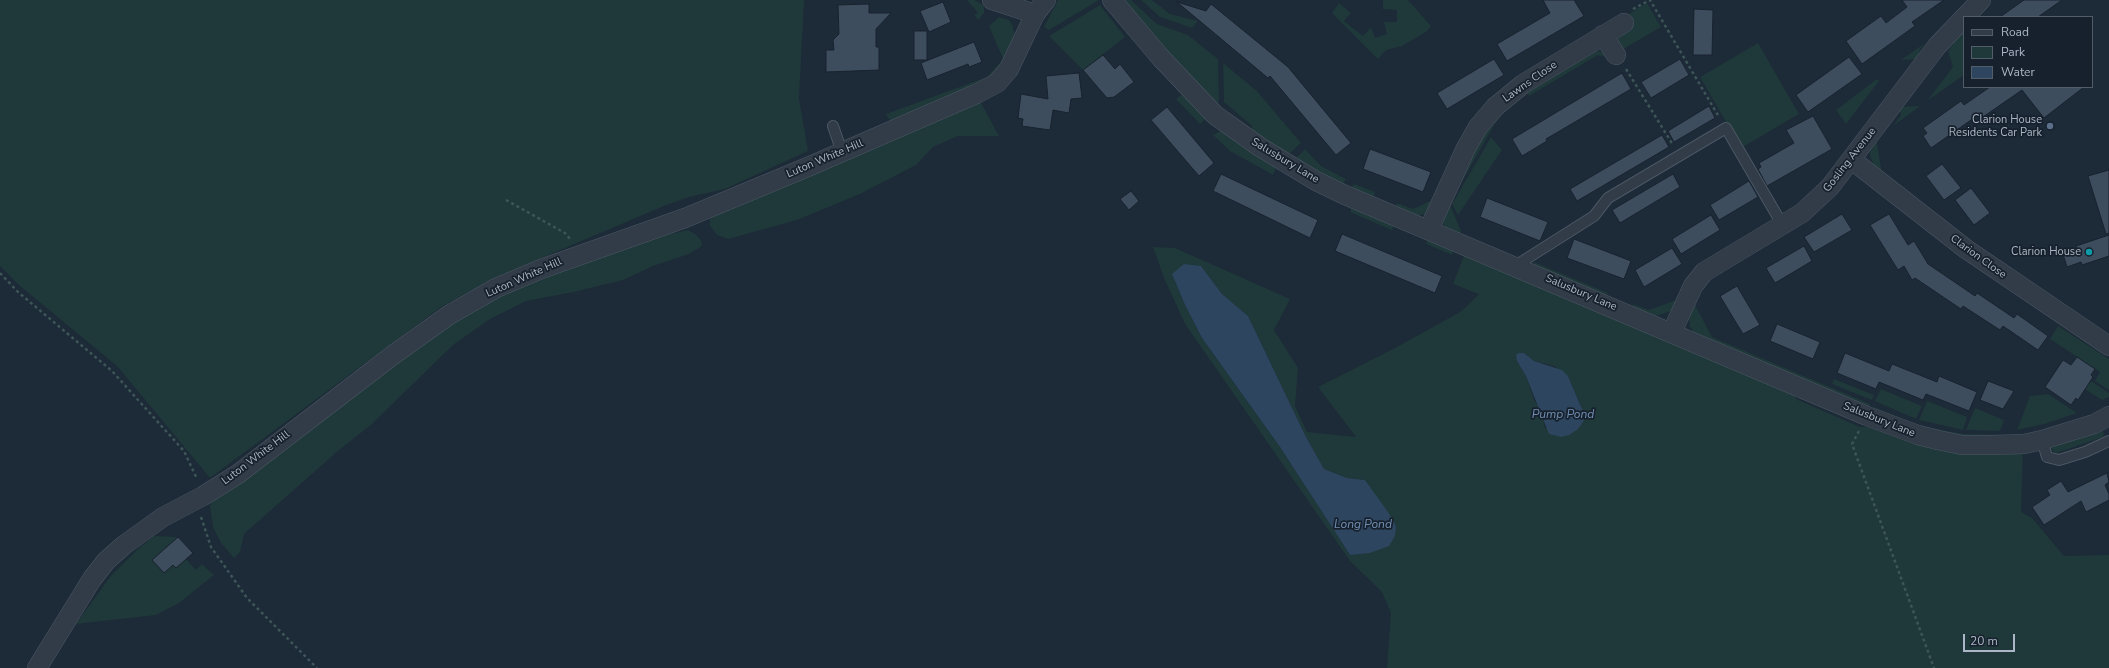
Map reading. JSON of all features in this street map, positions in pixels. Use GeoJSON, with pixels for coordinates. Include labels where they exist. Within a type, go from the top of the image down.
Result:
{"type":"FeatureCollection","features":[{"type":"Feature","properties":{"kind":"street"},"geometry":{"type":"LineString","coordinates":[[992,0],[1041,7]]}},
{"type":"Feature","properties":{"kind":"street","name":"Salusbury Lane"},"geometry":{"type":"LineString","coordinates":[[1112,0],[1161,58],[1222,120],[1260,147],[1316,181],[1345,195],[1429,229],[1867,416],[1918,436],[1962,445],[2024,444],[2094,424],[2109,417]]}},
{"type":"Feature","properties":{"kind":"street","name":"Gosling Avenue"},"geometry":{"type":"LineString","coordinates":[[1966,16],[1981,0]]}},
{"type":"Feature","properties":{"kind":"street","name":"Luton White Hill"},"geometry":{"type":"LineString","coordinates":[[37,668],[88,584],[106,562],[145,529],[238,474],[393,354],[449,316],[496,288],[582,253],[684,218],[976,94],[997,83],[1010,70],[1041,7]]}},
{"type":"Feature","properties":{"kind":"street","name":"Gosling Avenue"},"geometry":{"type":"LineString","coordinates":[[1672,332],[1693,286],[1704,272],[1802,213],[1818,200],[1852,160],[1937,46],[1963,19]]}},
{"type":"Feature","properties":{"kind":"street","name":"Lawns Close"},"geometry":{"type":"LineString","coordinates":[[1429,229],[1466,148],[1478,128],[1495,107],[1523,84],[1624,23]]}},
{"type":"Feature","properties":{"kind":"street"},"geometry":{"type":"LineString","coordinates":[[1603,35],[1616,55]]}},
{"type":"Feature","properties":{"kind":"street","name":"Clarion Close"},"geometry":{"type":"LineString","coordinates":[[1852,160],[1966,250],[2109,346]]}},
{"type":"Feature","properties":{"kind":"lane"},"geometry":{"type":"LineString","coordinates":[[833,126],[842,152]]}},
{"type":"Feature","properties":{"kind":"lane"},"geometry":{"type":"LineString","coordinates":[[1515,266],[1594,216],[1608,198],[1726,128],[1782,224]]}},
{"type":"Feature","properties":{"kind":"lane"},"geometry":{"type":"LineString","coordinates":[[2042,440],[2047,457],[2059,460],[2092,449],[2109,441]]}},
{"type":"Feature","properties":{"kind":"path"},"geometry":{"type":"LineString","coordinates":[[1650,0],[1726,128]]}},
{"type":"Feature","properties":{"kind":"path"},"geometry":{"type":"LineString","coordinates":[[1616,55],[1679,156]]}},
{"type":"Feature","properties":{"kind":"path"},"geometry":{"type":"LineString","coordinates":[[506,200],[565,232],[582,253]]}},
{"type":"Feature","properties":{"kind":"path"},"geometry":{"type":"LineString","coordinates":[[0,273],[18,292],[112,371],[184,451],[203,496],[200,514],[211,547],[247,598],[317,668]]}},
{"type":"Feature","properties":{"kind":"path"},"geometry":{"type":"LineString","coordinates":[[1861,427],[1852,444],[1934,668]]}},
{"type":"Feature","properties":{"kind":"green space"},"geometry":{"type":"Polygon","coordinates":[[[0,0],[804,0],[799,98],[808,151],[725,189],[689,197],[664,206],[492,279],[441,307],[210,478],[117,366],[20,286],[0,266],[0,0]]]}},
{"type":"Feature","properties":{"kind":"green space"},"geometry":{"type":"Polygon","coordinates":[[[967,0],[974,0],[984,5],[984,13],[978,20],[974,15],[978,13],[967,0]]]}},
{"type":"Feature","properties":{"kind":"green space"},"geometry":{"type":"Polygon","coordinates":[[[1058,0],[1099,0],[1049,30],[1044,27],[1058,0]]]}},
{"type":"Feature","properties":{"kind":"green space"},"geometry":{"type":"Polygon","coordinates":[[[1121,0],[1131,0],[1157,24],[1188,35],[1218,59],[1219,102],[1214,103],[1211,101],[1121,0]]]}},
{"type":"Feature","properties":{"kind":"green space"},"geometry":{"type":"Polygon","coordinates":[[[1141,0],[1152,0],[1170,14],[1198,21],[1192,28],[1160,17],[1141,0]]]}},
{"type":"Feature","properties":{"kind":"green space"},"geometry":{"type":"Polygon","coordinates":[[[1383,0],[1408,0],[1431,26],[1426,32],[1402,46],[1386,50],[1378,59],[1332,13],[1339,3],[1351,13],[1344,21],[1363,36],[1371,27],[1375,38],[1387,34],[1384,22],[1397,22],[1397,10],[1383,9],[1383,0]]]}},
{"type":"Feature","properties":{"kind":"green space"},"geometry":{"type":"Polygon","coordinates":[[[1647,3],[1661,27],[1620,51],[1617,36],[1622,18],[1647,3]]]}},
{"type":"Feature","properties":{"kind":"green space"},"geometry":{"type":"Polygon","coordinates":[[[1100,5],[1125,37],[1083,70],[1049,36],[1100,5]]]}},
{"type":"Feature","properties":{"kind":"green space"},"geometry":{"type":"Polygon","coordinates":[[[999,17],[1009,20],[1012,24],[1015,36],[1007,63],[991,80],[892,121],[888,118],[886,114],[987,77],[1003,59],[989,26],[999,17]]]}},
{"type":"Feature","properties":{"kind":"green space"},"geometry":{"type":"Polygon","coordinates":[[[1963,31],[1963,76],[1927,101],[1953,67],[1948,51],[1963,31]]]}},
{"type":"Feature","properties":{"kind":"green space"},"geometry":{"type":"Polygon","coordinates":[[[1758,43],[1799,114],[1741,148],[1700,77],[1758,43]]]}},
{"type":"Feature","properties":{"kind":"green space"},"geometry":{"type":"Polygon","coordinates":[[[1925,43],[1919,51],[1919,59],[1901,60],[1925,43]]]}},
{"type":"Feature","properties":{"kind":"green space"},"geometry":{"type":"Polygon","coordinates":[[[1593,50],[1602,52],[1606,57],[1598,55],[1529,96],[1527,90],[1593,50]]]}},
{"type":"Feature","properties":{"kind":"green space"},"geometry":{"type":"Polygon","coordinates":[[[1223,63],[1257,91],[1301,143],[1287,156],[1252,133],[1252,126],[1224,102],[1223,63]]]}},
{"type":"Feature","properties":{"kind":"green space"},"geometry":{"type":"Polygon","coordinates":[[[1877,79],[1879,81],[1846,124],[1836,110],[1877,79]]]}},
{"type":"Feature","properties":{"kind":"green space"},"geometry":{"type":"Polygon","coordinates":[[[1185,92],[1209,116],[1200,124],[1176,99],[1185,92]]]}},
{"type":"Feature","properties":{"kind":"green space"},"geometry":{"type":"Polygon","coordinates":[[[1514,98],[1516,103],[1505,111],[1494,125],[1450,203],[1473,149],[1514,98]]]}},
{"type":"Feature","properties":{"kind":"green space"},"geometry":{"type":"Polygon","coordinates":[[[979,99],[999,136],[958,136],[933,147],[916,165],[860,194],[797,220],[728,239],[717,235],[710,226],[710,219],[732,203],[979,99]]]}},
{"type":"Feature","properties":{"kind":"green space"},"geometry":{"type":"Polygon","coordinates":[[[1919,106],[1893,126],[1901,115],[1899,107],[1919,106]]]}},
{"type":"Feature","properties":{"kind":"green space"},"geometry":{"type":"Polygon","coordinates":[[[1224,129],[1277,166],[1273,175],[1230,151],[1213,135],[1224,129]]]}},
{"type":"Feature","properties":{"kind":"green space"},"geometry":{"type":"Polygon","coordinates":[[[1491,137],[1502,150],[1458,215],[1452,204],[1491,137]]]}},
{"type":"Feature","properties":{"kind":"green space"},"geometry":{"type":"Polygon","coordinates":[[[1876,137],[1882,174],[1874,166],[1870,156],[1870,146],[1876,137]]]}},
{"type":"Feature","properties":{"kind":"green space"},"geometry":{"type":"Polygon","coordinates":[[[1305,149],[1321,166],[1346,179],[1342,185],[1294,160],[1305,149]]]}},
{"type":"Feature","properties":{"kind":"green space"},"geometry":{"type":"Polygon","coordinates":[[[1354,184],[1375,192],[1373,198],[1351,189],[1354,184]]]}},
{"type":"Feature","properties":{"kind":"green space"},"geometry":{"type":"Polygon","coordinates":[[[1432,200],[1426,214],[1417,216],[1395,207],[1397,203],[1413,209],[1432,200]]]}},
{"type":"Feature","properties":{"kind":"green space"},"geometry":{"type":"Polygon","coordinates":[[[1353,205],[1395,223],[1392,230],[1350,212],[1353,205]]]}},
{"type":"Feature","properties":{"kind":"green space"},"geometry":{"type":"Polygon","coordinates":[[[1450,205],[1461,231],[1460,234],[1447,228],[1443,224],[1442,219],[1450,205]]]}},
{"type":"Feature","properties":{"kind":"green space"},"geometry":{"type":"Polygon","coordinates":[[[688,230],[701,240],[702,246],[689,254],[653,266],[623,280],[574,292],[526,301],[490,319],[453,345],[371,425],[339,450],[244,534],[240,552],[234,558],[221,543],[213,527],[210,506],[217,493],[455,321],[500,295],[545,275],[653,238],[688,230]]]}},
{"type":"Feature","properties":{"kind":"green space"},"geometry":{"type":"Polygon","coordinates":[[[1429,237],[1455,247],[1452,255],[1426,244],[1429,237]]]}},
{"type":"Feature","properties":{"kind":"green space"},"geometry":{"type":"Polygon","coordinates":[[[1153,247],[1175,248],[1290,299],[1274,330],[1298,368],[1295,406],[1307,432],[1356,437],[1318,387],[1395,348],[1460,312],[1467,306],[1479,294],[1453,284],[1465,253],[1792,389],[1796,399],[1860,427],[1876,426],[2023,451],[2021,512],[2032,518],[2064,556],[2109,555],[2109,668],[1387,668],[1391,613],[1382,592],[1350,561],[1185,324],[1164,278],[1153,247]],[[1201,266],[1172,274],[1185,305],[1202,338],[1280,447],[1350,555],[1396,526],[1365,480],[1347,478],[1324,469],[1305,435],[1248,316],[1222,294],[1201,266]],[[1524,353],[1517,361],[1526,376],[1534,400],[1542,412],[1545,428],[1581,406],[1568,376],[1554,366],[1534,361],[1524,353]]]}},
{"type":"Feature","properties":{"kind":"green space"},"geometry":{"type":"Polygon","coordinates":[[[1534,262],[1608,293],[1606,297],[1534,265],[1534,262]]]}},
{"type":"Feature","properties":{"kind":"green space"},"geometry":{"type":"Polygon","coordinates":[[[1679,299],[1671,311],[1656,316],[1634,308],[1633,304],[1649,310],[1679,299]]]}},
{"type":"Feature","properties":{"kind":"green space"},"geometry":{"type":"Polygon","coordinates":[[[1693,301],[1712,337],[1870,404],[1868,408],[1695,334],[1690,327],[1689,318],[1693,301]]]}},
{"type":"Feature","properties":{"kind":"green space"},"geometry":{"type":"Polygon","coordinates":[[[2058,326],[2109,359],[2109,390],[2095,381],[2100,372],[2050,339],[2058,326]]]}},
{"type":"Feature","properties":{"kind":"green space"},"geometry":{"type":"Polygon","coordinates":[[[1834,379],[1874,395],[1872,400],[1832,384],[1834,379]]]}},
{"type":"Feature","properties":{"kind":"green space"},"geometry":{"type":"Polygon","coordinates":[[[2087,381],[2090,383],[2091,381],[2109,393],[2109,397],[2102,400],[2083,388],[2087,381]]]}},
{"type":"Feature","properties":{"kind":"green space"},"geometry":{"type":"Polygon","coordinates":[[[1881,389],[1922,406],[1916,419],[1875,401],[1881,389]]]}},
{"type":"Feature","properties":{"kind":"green space"},"geometry":{"type":"Polygon","coordinates":[[[2048,394],[2077,413],[2044,424],[2017,430],[2030,396],[2048,394]]]}},
{"type":"Feature","properties":{"kind":"green space"},"geometry":{"type":"Polygon","coordinates":[[[1927,401],[1967,417],[1963,430],[1919,420],[1927,401]]]}},
{"type":"Feature","properties":{"kind":"green space"},"geometry":{"type":"Polygon","coordinates":[[[1874,407],[1920,426],[1963,434],[2010,435],[2010,437],[1962,436],[1919,429],[1873,410],[1874,407]]]}},
{"type":"Feature","properties":{"kind":"green space"},"geometry":{"type":"Polygon","coordinates":[[[1975,408],[2004,420],[2000,431],[1966,430],[1975,408]]]}},
{"type":"Feature","properties":{"kind":"green space"},"geometry":{"type":"Polygon","coordinates":[[[2102,430],[2104,434],[2103,437],[2056,453],[2051,449],[2051,447],[2102,430]]]}},
{"type":"Feature","properties":{"kind":"green space"},"geometry":{"type":"Polygon","coordinates":[[[154,536],[178,537],[152,560],[164,573],[173,565],[176,568],[186,559],[196,570],[202,564],[214,575],[179,603],[156,615],[76,624],[110,577],[139,548],[154,536]]]}},
{"type":"Feature","properties":{"kind":"water","name":"Long Pond"},"geometry":{"type":"Polygon","coordinates":[[[1184,264],[1201,266],[1222,294],[1248,316],[1305,435],[1324,469],[1347,478],[1365,480],[1388,512],[1396,526],[1395,536],[1389,546],[1370,553],[1350,555],[1280,447],[1202,338],[1185,305],[1172,274],[1184,264]]]}},
{"type":"Feature","properties":{"kind":"water","name":"Pump Pond"},"geometry":{"type":"Polygon","coordinates":[[[1519,353],[1524,353],[1534,361],[1562,370],[1568,376],[1585,416],[1578,429],[1569,435],[1561,437],[1549,434],[1526,376],[1517,361],[1516,355],[1519,353]]]}},
{"type":"Feature","properties":{"kind":"building"},"geometry":{"type":"Polygon","coordinates":[[[1543,0],[1574,0],[1584,16],[1507,61],[1497,44],[1550,13],[1543,0]]]}},
{"type":"Feature","properties":{"kind":"building"},"geometry":{"type":"Polygon","coordinates":[[[1902,0],[1944,0],[1912,22],[1915,26],[1862,64],[1846,41],[1881,16],[1886,23],[1907,7],[1902,0]]]}},
{"type":"Feature","properties":{"kind":"building"},"geometry":{"type":"Polygon","coordinates":[[[2024,0],[2062,0],[2039,16],[2001,16],[2024,0]]]}},
{"type":"Feature","properties":{"kind":"building"},"geometry":{"type":"Polygon","coordinates":[[[943,2],[951,22],[929,32],[920,11],[943,2]]]}},
{"type":"Feature","properties":{"kind":"building"},"geometry":{"type":"Polygon","coordinates":[[[1177,2],[1206,11],[1211,4],[1288,67],[1351,143],[1336,155],[1270,76],[1268,78],[1177,2]]]}},
{"type":"Feature","properties":{"kind":"building"},"geometry":{"type":"Polygon","coordinates":[[[869,4],[869,13],[891,13],[876,29],[876,47],[879,47],[879,70],[826,72],[826,50],[834,50],[833,40],[839,34],[838,5],[869,4]]]}},
{"type":"Feature","properties":{"kind":"building"},"geometry":{"type":"Polygon","coordinates":[[[1694,9],[1713,10],[1712,55],[1693,55],[1694,9]]]}},
{"type":"Feature","properties":{"kind":"building"},"geometry":{"type":"Polygon","coordinates":[[[914,31],[927,31],[927,60],[914,60],[914,31]]]}},
{"type":"Feature","properties":{"kind":"building"},"geometry":{"type":"Polygon","coordinates":[[[974,42],[982,62],[969,67],[968,64],[927,80],[921,63],[974,42]]]}},
{"type":"Feature","properties":{"kind":"building"},"geometry":{"type":"Polygon","coordinates":[[[1103,55],[1115,69],[1120,64],[1134,82],[1114,97],[1107,98],[1083,70],[1103,55]]]}},
{"type":"Feature","properties":{"kind":"building"},"geometry":{"type":"Polygon","coordinates":[[[1849,57],[1862,74],[1808,112],[1796,95],[1849,57]]]}},
{"type":"Feature","properties":{"kind":"building"},"geometry":{"type":"Polygon","coordinates":[[[1494,59],[1504,75],[1447,109],[1437,93],[1494,59]]]}},
{"type":"Feature","properties":{"kind":"building"},"geometry":{"type":"Polygon","coordinates":[[[1680,59],[1689,75],[1651,98],[1641,82],[1680,59]]]}},
{"type":"Feature","properties":{"kind":"building"},"geometry":{"type":"Polygon","coordinates":[[[1079,73],[1082,98],[1071,99],[1069,113],[1053,110],[1050,130],[1022,126],[1023,119],[1018,118],[1021,94],[1048,99],[1046,76],[1079,73]]]}},
{"type":"Feature","properties":{"kind":"building"},"geometry":{"type":"Polygon","coordinates":[[[1622,73],[1631,89],[1546,139],[1547,141],[1522,156],[1512,139],[1622,73]]]}},
{"type":"Feature","properties":{"kind":"building"},"geometry":{"type":"Polygon","coordinates":[[[1989,88],[2083,88],[2044,118],[2022,90],[1983,117],[1981,113],[1931,148],[1923,136],[1927,133],[1923,128],[1961,101],[1964,105],[1989,88]]]}},
{"type":"Feature","properties":{"kind":"building"},"geometry":{"type":"Polygon","coordinates":[[[1709,106],[1715,118],[1674,142],[1668,131],[1709,106]]]}},
{"type":"Feature","properties":{"kind":"building"},"geometry":{"type":"Polygon","coordinates":[[[1167,107],[1214,163],[1199,176],[1151,120],[1167,107]]]}},
{"type":"Feature","properties":{"kind":"building"},"geometry":{"type":"Polygon","coordinates":[[[1813,116],[1832,149],[1767,186],[1758,169],[1761,167],[1759,163],[1794,143],[1786,130],[1813,116]]]}},
{"type":"Feature","properties":{"kind":"building"},"geometry":{"type":"Polygon","coordinates":[[[1662,135],[1669,147],[1577,201],[1570,189],[1662,135]]]}},
{"type":"Feature","properties":{"kind":"building"},"geometry":{"type":"Polygon","coordinates":[[[1370,149],[1431,172],[1423,192],[1363,169],[1370,149]]]}},
{"type":"Feature","properties":{"kind":"building"},"geometry":{"type":"Polygon","coordinates":[[[1942,164],[1961,188],[1944,200],[1926,176],[1942,164]]]}},
{"type":"Feature","properties":{"kind":"building"},"geometry":{"type":"Polygon","coordinates":[[[2109,170],[2109,233],[2106,234],[2088,176],[2109,170]]]}},
{"type":"Feature","properties":{"kind":"building"},"geometry":{"type":"Polygon","coordinates":[[[1221,174],[1318,220],[1310,238],[1213,191],[1221,174]]]}},
{"type":"Feature","properties":{"kind":"building"},"geometry":{"type":"Polygon","coordinates":[[[1673,174],[1680,187],[1620,223],[1612,210],[1673,174]]]}},
{"type":"Feature","properties":{"kind":"building"},"geometry":{"type":"Polygon","coordinates":[[[1749,181],[1758,197],[1719,220],[1710,205],[1749,181]]]}},
{"type":"Feature","properties":{"kind":"building"},"geometry":{"type":"Polygon","coordinates":[[[1971,188],[1990,213],[1974,225],[1955,200],[1971,188]]]}},
{"type":"Feature","properties":{"kind":"building"},"geometry":{"type":"Polygon","coordinates":[[[1131,191],[1139,201],[1129,210],[1120,199],[1131,191]]]}},
{"type":"Feature","properties":{"kind":"building"},"geometry":{"type":"Polygon","coordinates":[[[1487,198],[1548,222],[1540,241],[1480,217],[1487,198]]]}},
{"type":"Feature","properties":{"kind":"building"},"geometry":{"type":"Polygon","coordinates":[[[1842,214],[1852,230],[1814,252],[1804,237],[1842,214]]]}},
{"type":"Feature","properties":{"kind":"building"},"geometry":{"type":"Polygon","coordinates":[[[1889,214],[1908,245],[1914,241],[1928,264],[1975,296],[1977,293],[2014,318],[2017,314],[2048,336],[2038,350],[2003,326],[2000,330],[1963,306],[1961,309],[1915,278],[1912,280],[1904,266],[1898,270],[1870,225],[1889,214]]]}},
{"type":"Feature","properties":{"kind":"building"},"geometry":{"type":"Polygon","coordinates":[[[1711,215],[1720,230],[1681,254],[1672,239],[1711,215]]]}},
{"type":"Feature","properties":{"kind":"building"},"geometry":{"type":"Polygon","coordinates":[[[1342,234],[1442,276],[1435,293],[1335,251],[1342,234]]]}},
{"type":"Feature","properties":{"kind":"building","name":"Clarion House"},"geometry":{"type":"Polygon","coordinates":[[[2109,235],[2109,256],[2082,265],[2081,262],[2067,267],[2063,254],[2077,249],[2076,246],[2109,235]]]}},
{"type":"Feature","properties":{"kind":"building"},"geometry":{"type":"Polygon","coordinates":[[[1574,239],[1631,261],[1624,279],[1567,258],[1574,239]]]}},
{"type":"Feature","properties":{"kind":"building"},"geometry":{"type":"Polygon","coordinates":[[[1804,246],[1812,261],[1775,283],[1766,268],[1804,246]]]}},
{"type":"Feature","properties":{"kind":"building"},"geometry":{"type":"Polygon","coordinates":[[[1672,248],[1682,264],[1644,287],[1635,270],[1672,248]]]}},
{"type":"Feature","properties":{"kind":"building"},"geometry":{"type":"Polygon","coordinates":[[[1737,286],[1760,325],[1743,334],[1720,296],[1737,286]]]}},
{"type":"Feature","properties":{"kind":"building"},"geometry":{"type":"Polygon","coordinates":[[[1777,324],[1820,342],[1813,359],[1770,341],[1777,324]]]}},
{"type":"Feature","properties":{"kind":"building"},"geometry":{"type":"Polygon","coordinates":[[[1845,353],[1889,371],[1892,364],[1937,382],[1939,376],[1977,392],[1969,411],[1926,394],[1923,400],[1879,382],[1876,389],[1837,373],[1845,353]]]}},
{"type":"Feature","properties":{"kind":"building"},"geometry":{"type":"Polygon","coordinates":[[[2077,357],[2095,369],[2091,375],[2093,377],[2078,400],[2076,398],[2071,405],[2045,387],[2063,360],[2071,365],[2077,357]]]}},
{"type":"Feature","properties":{"kind":"building"},"geometry":{"type":"Polygon","coordinates":[[[1988,381],[2014,391],[2003,409],[1980,400],[1988,381]]]}},
{"type":"Feature","properties":{"kind":"building"},"geometry":{"type":"Polygon","coordinates":[[[2107,473],[2109,482],[2105,485],[2109,494],[2109,500],[2086,512],[2081,501],[2044,525],[2032,507],[2050,495],[2047,490],[2061,481],[2068,492],[2107,473]]]}},
{"type":"Feature","properties":{"kind":"building"},"geometry":{"type":"Polygon","coordinates":[[[178,537],[193,553],[176,568],[173,565],[164,573],[152,560],[178,537]]]}},
{"type":"Feature","properties":{"kind":"place","name":"Clarion House Residents Car Park"},"geometry":{"type":"Point","coordinates":[2050,126]}},
{"type":"Feature","properties":{"kind":"place","name":"Clarion House"},"geometry":{"type":"Point","coordinates":[2089,252]}}]}
